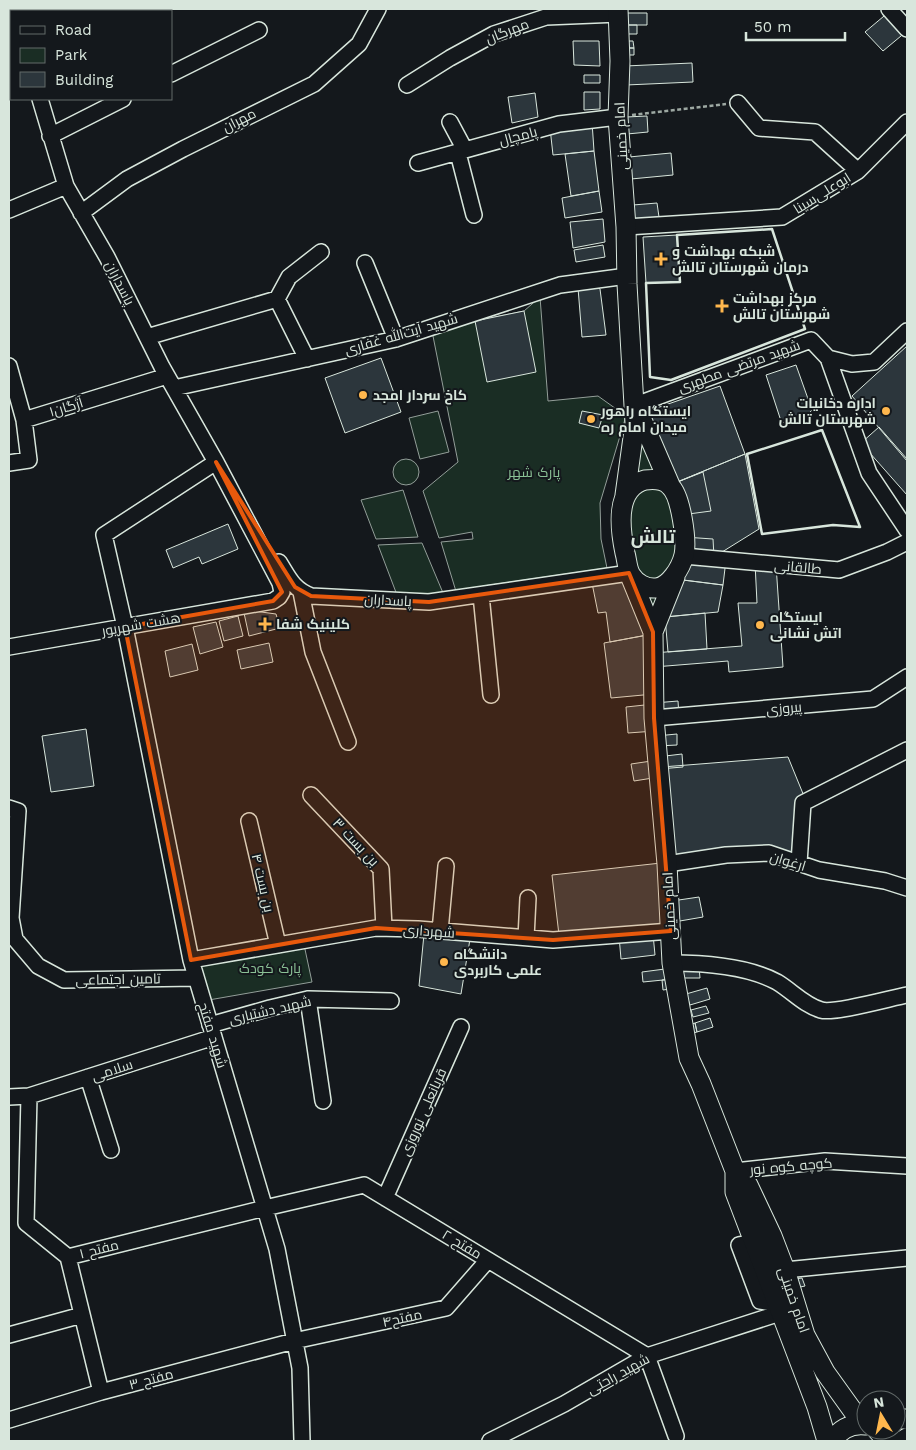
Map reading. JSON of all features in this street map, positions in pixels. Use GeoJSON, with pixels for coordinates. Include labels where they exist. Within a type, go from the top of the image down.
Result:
{"type":"FeatureCollection","features":[{"type":"Feature","properties":{"kind":"main road","name":"امام خمینی"},"geometry":{"type":"LineString","coordinates":[[618,11],[620,61],[618,116],[626,227],[635,423],[625,495]]}},
{"type":"Feature","properties":{"kind":"main road","name":"امام خمینی"},"geometry":{"type":"LineString","coordinates":[[627,269],[633,304],[642,420],[670,485]]}},
{"type":"Feature","properties":{"kind":"main road"},"geometry":{"type":"LineString","coordinates":[[645,480],[661,481],[670,485],[676,495],[679,507],[684,534],[684,555],[672,580],[665,586],[647,588],[637,582],[629,573],[623,544],[622,508],[625,495],[638,482],[645,480]]}},
{"type":"Feature","properties":{"kind":"main road","name":"امام خمینی"},"geometry":{"type":"LineString","coordinates":[[653,632],[684,555]]}},
{"type":"Feature","properties":{"kind":"main road","name":"امام خمینی"},"geometry":{"type":"LineString","coordinates":[[629,573],[653,632],[654,718],[667,864],[672,963],[689,1058],[735,1171],[735,1192],[817,1407],[827,1441]]}},
{"type":"Feature","properties":{"kind":"main road","name":"امام خمینی"},"geometry":{"type":"LineString","coordinates":[[735,1171],[748,1185],[785,1270],[806,1335],[825,1372],[856,1412]]}},
{"type":"Feature","properties":{"kind":"main road"},"geometry":{"type":"LineString","coordinates":[[832,1441],[845,1428],[856,1425]]}},
{"type":"Feature","properties":{"kind":"main road"},"geometry":{"type":"LineString","coordinates":[[902,1441],[907,1438]]}},
{"type":"Feature","properties":{"kind":"street","name":"مهران"},"geometry":{"type":"LineString","coordinates":[[82,213],[128,179],[183,149],[314,84],[359,44],[378,9]]}},
{"type":"Feature","properties":{"kind":"street"},"geometry":{"type":"LineString","coordinates":[[889,9],[907,30]]}},
{"type":"Feature","properties":{"kind":"street","name":"مهرگان"},"geometry":{"type":"LineString","coordinates":[[407,85],[450,58],[494,34],[546,17],[618,11]]}},
{"type":"Feature","properties":{"kind":"street"},"geometry":{"type":"LineString","coordinates":[[172,74],[259,30]]}},
{"type":"Feature","properties":{"kind":"street","name":"پاسداران"},"geometry":{"type":"LineString","coordinates":[[40,100],[66,186],[107,257],[170,382],[216,462],[280,583],[282,592],[273,601]]}},
{"type":"Feature","properties":{"kind":"street"},"geometry":{"type":"LineString","coordinates":[[50,136],[121,100]]}},
{"type":"Feature","properties":{"kind":"street"},"geometry":{"type":"LineString","coordinates":[[738,103],[759,128],[815,132],[858,171]]}},
{"type":"Feature","properties":{"kind":"street","name":"پامچال"},"geometry":{"type":"LineString","coordinates":[[418,163],[559,124],[618,116]]}},
{"type":"Feature","properties":{"kind":"street"},"geometry":{"type":"LineString","coordinates":[[450,122],[462,151],[474,215]]}},
{"type":"Feature","properties":{"kind":"street","name":"ابوعلی‌سینا"},"geometry":{"type":"LineString","coordinates":[[626,227],[782,218],[858,171],[907,122]]}},
{"type":"Feature","properties":{"kind":"street"},"geometry":{"type":"LineString","coordinates":[[9,210],[66,186]]}},
{"type":"Feature","properties":{"kind":"street"},"geometry":{"type":"LineString","coordinates":[[147,337],[277,300],[289,277],[321,252]]}},
{"type":"Feature","properties":{"kind":"street"},"geometry":{"type":"LineString","coordinates":[[365,263],[396,339]]}},
{"type":"Feature","properties":{"kind":"street","name":"شهید آیت‌الله غفاری"},"geometry":{"type":"LineString","coordinates":[[170,382],[308,358],[396,339],[560,286],[627,269]]}},
{"type":"Feature","properties":{"kind":"street"},"geometry":{"type":"LineString","coordinates":[[277,300],[308,358]]}},
{"type":"Feature","properties":{"kind":"street"},"geometry":{"type":"LineString","coordinates":[[828,358],[852,364],[874,362],[907,331]]}},
{"type":"Feature","properties":{"kind":"street","name":"شهید مرتضی مطهری"},"geometry":{"type":"LineString","coordinates":[[641,403],[811,340],[828,358]]}},
{"type":"Feature","properties":{"kind":"street"},"geometry":{"type":"LineString","coordinates":[[828,358],[869,472],[907,530]]}},
{"type":"Feature","properties":{"kind":"street"},"geometry":{"type":"LineString","coordinates":[[9,366],[24,420],[29,460],[9,463]]}},
{"type":"Feature","properties":{"kind":"street","name":"۱آژگان"},"geometry":{"type":"LineString","coordinates":[[24,420],[170,382]]}},
{"type":"Feature","properties":{"kind":"street","name":"پاسداران"},"geometry":{"type":"LineString","coordinates":[[216,462],[295,587],[311,596],[429,602],[629,573]]}},
{"type":"Feature","properties":{"kind":"street","name":"شهید مفتح"},"geometry":{"type":"LineString","coordinates":[[216,462],[104,535],[125,627],[191,960],[277,1249],[300,1368],[307,1440]]}},
{"type":"Feature","properties":{"kind":"street","name":"طالقانی"},"geometry":{"type":"LineString","coordinates":[[684,555],[839,570],[887,552],[907,541]]}},
{"type":"Feature","properties":{"kind":"street"},"geometry":{"type":"LineString","coordinates":[[301,592],[313,652],[348,742]]}},
{"type":"Feature","properties":{"kind":"street"},"geometry":{"type":"LineString","coordinates":[[481,595],[491,695]]}},
{"type":"Feature","properties":{"kind":"street","name":"هشت شهریور"},"geometry":{"type":"LineString","coordinates":[[9,647],[273,601]]}},
{"type":"Feature","properties":{"kind":"street","name":"پیروزی"},"geometry":{"type":"LineString","coordinates":[[654,718],[873,699],[907,677]]}},
{"type":"Feature","properties":{"kind":"street"},"geometry":{"type":"LineString","coordinates":[[799,863],[802,803],[907,750]]}},
{"type":"Feature","properties":{"kind":"street","name":"بن بست ۳"},"geometry":{"type":"LineString","coordinates":[[311,795],[381,869],[384,928]]}},
{"type":"Feature","properties":{"kind":"street","name":"تامین اجتماعی"},"geometry":{"type":"LineString","coordinates":[[9,808],[18,812],[10,918],[15,939],[38,966],[64,980],[196,978]]}},
{"type":"Feature","properties":{"kind":"street","name":"بن بست ۴"},"geometry":{"type":"LineString","coordinates":[[249,821],[278,945]]}},
{"type":"Feature","properties":{"kind":"street","name":"ارغوان"},"geometry":{"type":"LineString","coordinates":[[667,864],[726,855],[768,853],[819,870],[886,881],[907,888]]}},
{"type":"Feature","properties":{"kind":"street"},"geometry":{"type":"LineString","coordinates":[[440,931],[446,866]]}},
{"type":"Feature","properties":{"kind":"street"},"geometry":{"type":"LineString","coordinates":[[526,938],[528,898]]}},
{"type":"Feature","properties":{"kind":"street","name":"شهرداری"},"geometry":{"type":"LineString","coordinates":[[191,960],[336,934],[384,928],[553,940],[671,931]]}},
{"type":"Feature","properties":{"kind":"street"},"geometry":{"type":"LineString","coordinates":[[672,963],[707,964],[752,973],[776,982],[801,1000],[823,1011],[857,1006],[907,994]]}},
{"type":"Feature","properties":{"kind":"street"},"geometry":{"type":"LineString","coordinates":[[308,999],[324,1101]]}},
{"type":"Feature","properties":{"kind":"street","name":"شهید دشتیاری"},"geometry":{"type":"LineString","coordinates":[[212,1031],[270,1008],[308,999],[390,1001]]}},
{"type":"Feature","properties":{"kind":"street","name":"قربانعلی نوروزی"},"geometry":{"type":"LineString","coordinates":[[385,1198],[461,1027]]}},
{"type":"Feature","properties":{"kind":"street","name":"سلامی"},"geometry":{"type":"LineString","coordinates":[[9,1097],[29,1096],[88,1077],[212,1031]]}},
{"type":"Feature","properties":{"kind":"street"},"geometry":{"type":"LineString","coordinates":[[88,1077],[111,1150]]}},
{"type":"Feature","properties":{"kind":"street"},"geometry":{"type":"LineString","coordinates":[[29,1096],[26,1223],[68,1257]]}},
{"type":"Feature","properties":{"kind":"street","name":"کوچه کوه نور"},"geometry":{"type":"LineString","coordinates":[[735,1171],[825,1160],[907,1166]]}},
{"type":"Feature","properties":{"kind":"street","name":"مفتح ۲"},"geometry":{"type":"LineString","coordinates":[[265,1208],[364,1185],[647,1356]]}},
{"type":"Feature","properties":{"kind":"street","name":"مفتح ۱"},"geometry":{"type":"LineString","coordinates":[[101,1392],[68,1257],[265,1208]]}},
{"type":"Feature","properties":{"kind":"street"},"geometry":{"type":"LineString","coordinates":[[785,1270],[907,1258]]}},
{"type":"Feature","properties":{"kind":"street","name":"مفتح۴"},"geometry":{"type":"LineString","coordinates":[[294,1341],[446,1308],[488,1260]]}},
{"type":"Feature","properties":{"kind":"street","name":"شهید راحتی"},"geometry":{"type":"LineString","coordinates":[[490,1441],[564,1404],[647,1356],[779,1308]]}},
{"type":"Feature","properties":{"kind":"street"},"geometry":{"type":"LineString","coordinates":[[9,1335],[82,1315]]}},
{"type":"Feature","properties":{"kind":"street","name":"مفتح ۳"},"geometry":{"type":"LineString","coordinates":[[9,1420],[101,1392],[294,1341]]}},
{"type":"Feature","properties":{"kind":"street"},"geometry":{"type":"LineString","coordinates":[[647,1356],[676,1436]]}},
{"type":"Feature","properties":{"kind":"path"},"geometry":{"type":"LineString","coordinates":[[618,116],[738,103]]}},
{"type":"Feature","properties":{"kind":"highlighted area"},"geometry":{"type":"Polygon","coordinates":[[[216,462],[295,587],[311,596],[429,602],[629,573],[653,632],[654,718],[671,931],[553,940],[376,928],[191,960],[125,627],[273,601],[282,592],[216,462]]]}},
{"type":"Feature","properties":{"kind":"green space","name":"پارک شهر"},"geometry":{"type":"Polygon","coordinates":[[[540,297],[548,401],[598,396],[626,416],[600,503],[601,539],[607,568],[483,586],[458,598],[441,542],[473,539],[472,532],[439,538],[423,491],[458,462],[430,321],[475,321],[524,311],[540,297]]]}},
{"type":"Feature","properties":{"kind":"green space"},"geometry":{"type":"Polygon","coordinates":[[[438,411],[449,452],[420,459],[409,418],[438,411]]]}},
{"type":"Feature","properties":{"kind":"green space"},"geometry":{"type":"Polygon","coordinates":[[[642,420],[684,534],[653,631],[624,544],[642,420]]]}},
{"type":"Feature","properties":{"kind":"green space"},"geometry":{"type":"Polygon","coordinates":[[[406,459],[415,463],[419,472],[415,481],[406,485],[397,481],[393,472],[397,463],[406,459]]]}},
{"type":"Feature","properties":{"kind":"green space"},"geometry":{"type":"Polygon","coordinates":[[[403,490],[418,537],[376,539],[361,500],[403,490]]]}},
{"type":"Feature","properties":{"kind":"green space"},"geometry":{"type":"Polygon","coordinates":[[[422,543],[446,600],[397,595],[378,545],[422,543]]]}},
{"type":"Feature","properties":{"kind":"green space","name":"پارک کودک"},"geometry":{"type":"Polygon","coordinates":[[[303,940],[312,982],[203,1001],[191,960],[303,940]]]}},
{"type":"Feature","properties":{"kind":"building"},"geometry":{"type":"Polygon","coordinates":[[[890,11],[907,31],[883,51],[865,32],[890,11]]]}},
{"type":"Feature","properties":{"kind":"building"},"geometry":{"type":"Polygon","coordinates":[[[625,13],[647,13],[647,25],[625,25],[625,13]]]}},
{"type":"Feature","properties":{"kind":"building"},"geometry":{"type":"Polygon","coordinates":[[[625,25],[637,25],[637,34],[625,34],[625,25]]]}},
{"type":"Feature","properties":{"kind":"building"},"geometry":{"type":"Polygon","coordinates":[[[573,41],[599,41],[600,66],[574,65],[573,41]]]}},
{"type":"Feature","properties":{"kind":"building"},"geometry":{"type":"Polygon","coordinates":[[[625,41],[633,41],[634,48],[625,48],[625,41]]]}},
{"type":"Feature","properties":{"kind":"building"},"geometry":{"type":"Polygon","coordinates":[[[625,48],[634,48],[634,55],[625,55],[625,48]]]}},
{"type":"Feature","properties":{"kind":"building"},"geometry":{"type":"Polygon","coordinates":[[[692,63],[693,82],[626,85],[625,66],[692,63]]]}},
{"type":"Feature","properties":{"kind":"building"},"geometry":{"type":"Polygon","coordinates":[[[584,75],[600,75],[600,83],[584,83],[584,75]]]}},
{"type":"Feature","properties":{"kind":"building"},"geometry":{"type":"Polygon","coordinates":[[[584,92],[600,92],[600,109],[584,110],[584,92]]]}},
{"type":"Feature","properties":{"kind":"building"},"geometry":{"type":"Polygon","coordinates":[[[535,93],[538,117],[512,123],[508,97],[535,93]]]}},
{"type":"Feature","properties":{"kind":"building"},"geometry":{"type":"Polygon","coordinates":[[[647,116],[648,132],[627,134],[626,117],[647,116]]]}},
{"type":"Feature","properties":{"kind":"building"},"geometry":{"type":"Polygon","coordinates":[[[592,122],[594,151],[553,155],[550,128],[592,122]]]}},
{"type":"Feature","properties":{"kind":"building"},"geometry":{"type":"Polygon","coordinates":[[[594,151],[599,191],[571,196],[565,154],[594,151]]]}},
{"type":"Feature","properties":{"kind":"building"},"geometry":{"type":"Polygon","coordinates":[[[671,153],[673,175],[631,179],[629,157],[671,153]]]}},
{"type":"Feature","properties":{"kind":"building"},"geometry":{"type":"Polygon","coordinates":[[[599,191],[602,212],[565,218],[562,198],[599,191]]]}},
{"type":"Feature","properties":{"kind":"building"},"geometry":{"type":"Polygon","coordinates":[[[657,203],[659,217],[634,219],[633,205],[657,203]]]}},
{"type":"Feature","properties":{"kind":"building"},"geometry":{"type":"Polygon","coordinates":[[[603,219],[605,242],[573,248],[570,222],[603,219]]]}},
{"type":"Feature","properties":{"kind":"building","name":"شبکه بهداشت و درمان شهرستان تالش"},"geometry":{"type":"Polygon","coordinates":[[[677,235],[680,282],[646,283],[643,237],[677,235]]]}},
{"type":"Feature","properties":{"kind":"building"},"geometry":{"type":"Polygon","coordinates":[[[603,245],[605,257],[576,262],[574,250],[603,245]]]}},
{"type":"Feature","properties":{"kind":"building"},"geometry":{"type":"Polygon","coordinates":[[[595,284],[600,289],[606,335],[582,337],[578,288],[595,284]]]}},
{"type":"Feature","properties":{"kind":"building"},"geometry":{"type":"Polygon","coordinates":[[[524,311],[536,372],[487,382],[475,321],[524,311]]]}},
{"type":"Feature","properties":{"kind":"building","name":"اداره دخانیات شهرستان تالش"},"geometry":{"type":"Polygon","coordinates":[[[907,346],[907,461],[852,396],[907,346]]]}},
{"type":"Feature","properties":{"kind":"building","name":"کاخ سردار امجد"},"geometry":{"type":"Polygon","coordinates":[[[381,358],[401,412],[345,433],[325,378],[381,358]]]}},
{"type":"Feature","properties":{"kind":"building"},"geometry":{"type":"Polygon","coordinates":[[[796,365],[812,410],[802,421],[788,425],[781,421],[766,375],[796,365]]]}},
{"type":"Feature","properties":{"kind":"building"},"geometry":{"type":"Polygon","coordinates":[[[720,386],[745,454],[670,485],[648,411],[720,386]]]}},
{"type":"Feature","properties":{"kind":"building","name":"ایستگاه راهور میدان امام ره"},"geometry":{"type":"Polygon","coordinates":[[[582,411],[603,415],[599,428],[579,423],[582,411]]]}},
{"type":"Feature","properties":{"kind":"building"},"geometry":{"type":"Polygon","coordinates":[[[879,427],[907,459],[907,495],[861,443],[879,427]]]}},
{"type":"Feature","properties":{"kind":"building"},"geometry":{"type":"Polygon","coordinates":[[[745,454],[759,529],[714,557],[684,554],[670,485],[745,454]]]}},
{"type":"Feature","properties":{"kind":"building"},"geometry":{"type":"Polygon","coordinates":[[[703,472],[711,511],[681,515],[670,485],[703,472]]]}},
{"type":"Feature","properties":{"kind":"building"},"geometry":{"type":"Polygon","coordinates":[[[228,524],[238,549],[202,564],[199,557],[173,568],[166,550],[228,524]]]}},
{"type":"Feature","properties":{"kind":"building"},"geometry":{"type":"Polygon","coordinates":[[[684,537],[713,539],[714,557],[684,550],[684,537]]]}},
{"type":"Feature","properties":{"kind":"building"},"geometry":{"type":"Polygon","coordinates":[[[684,557],[726,560],[723,585],[675,579],[684,557]]]}},
{"type":"Feature","properties":{"kind":"building","name":"ایستگاه اتش نشانی"},"geometry":{"type":"Polygon","coordinates":[[[755,563],[776,565],[783,667],[729,672],[728,661],[654,667],[653,653],[742,646],[738,603],[757,603],[755,563]]]}},
{"type":"Feature","properties":{"kind":"building"},"geometry":{"type":"Polygon","coordinates":[[[623,579],[647,635],[610,642],[606,612],[598,613],[592,583],[623,579]]]}},
{"type":"Feature","properties":{"kind":"building"},"geometry":{"type":"Polygon","coordinates":[[[675,579],[723,585],[718,612],[665,617],[675,579]]]}},
{"type":"Feature","properties":{"kind":"building"},"geometry":{"type":"Polygon","coordinates":[[[254,611],[276,614],[280,628],[249,636],[244,613],[254,611]]]}},
{"type":"Feature","properties":{"kind":"building"},"geometry":{"type":"Polygon","coordinates":[[[705,613],[707,649],[668,652],[665,617],[705,613]]]}},
{"type":"Feature","properties":{"kind":"building"},"geometry":{"type":"Polygon","coordinates":[[[238,616],[243,636],[224,641],[219,621],[238,616]]]}},
{"type":"Feature","properties":{"kind":"building"},"geometry":{"type":"Polygon","coordinates":[[[216,622],[223,647],[200,654],[193,627],[216,622]]]}},
{"type":"Feature","properties":{"kind":"building"},"geometry":{"type":"Polygon","coordinates":[[[653,634],[654,694],[611,698],[604,643],[653,634]]]}},
{"type":"Feature","properties":{"kind":"building"},"geometry":{"type":"Polygon","coordinates":[[[269,643],[273,662],[241,669],[237,650],[269,643]]]}},
{"type":"Feature","properties":{"kind":"building"},"geometry":{"type":"Polygon","coordinates":[[[192,644],[198,670],[170,677],[165,651],[192,644]]]}},
{"type":"Feature","properties":{"kind":"building"},"geometry":{"type":"Polygon","coordinates":[[[678,701],[679,716],[654,718],[654,703],[678,701]]]}},
{"type":"Feature","properties":{"kind":"building"},"geometry":{"type":"Polygon","coordinates":[[[654,704],[655,731],[628,733],[626,707],[654,704]]]}},
{"type":"Feature","properties":{"kind":"building"},"geometry":{"type":"Polygon","coordinates":[[[86,729],[94,786],[51,792],[42,736],[86,729]]]}},
{"type":"Feature","properties":{"kind":"building"},"geometry":{"type":"Polygon","coordinates":[[[677,734],[677,745],[657,746],[656,736],[677,734]]]}},
{"type":"Feature","properties":{"kind":"building"},"geometry":{"type":"Polygon","coordinates":[[[682,754],[683,767],[659,769],[657,757],[682,754]]]}},
{"type":"Feature","properties":{"kind":"building"},"geometry":{"type":"Polygon","coordinates":[[[788,757],[806,801],[802,861],[729,852],[670,862],[662,767],[788,757]]]}},
{"type":"Feature","properties":{"kind":"building"},"geometry":{"type":"Polygon","coordinates":[[[658,760],[659,777],[634,781],[631,764],[658,760]]]}},
{"type":"Feature","properties":{"kind":"building"},"geometry":{"type":"Polygon","coordinates":[[[661,863],[670,928],[559,935],[552,875],[661,863]]]}},
{"type":"Feature","properties":{"kind":"building"},"geometry":{"type":"Polygon","coordinates":[[[699,897],[703,917],[674,922],[672,901],[699,897]]]}},
{"type":"Feature","properties":{"kind":"building","name":"دانشگاه علمی کاربردی"},"geometry":{"type":"Polygon","coordinates":[[[424,934],[470,939],[461,994],[419,986],[424,934]]]}},
{"type":"Feature","properties":{"kind":"building"},"geometry":{"type":"Polygon","coordinates":[[[653,934],[655,955],[621,959],[619,936],[653,934]]]}},
{"type":"Feature","properties":{"kind":"building"},"geometry":{"type":"Polygon","coordinates":[[[680,964],[699,967],[700,978],[683,978],[680,964]]]}},
{"type":"Feature","properties":{"kind":"building"},"geometry":{"type":"Polygon","coordinates":[[[680,967],[683,978],[643,982],[642,972],[680,967]]]}},
{"type":"Feature","properties":{"kind":"building"},"geometry":{"type":"Polygon","coordinates":[[[683,978],[684,987],[663,990],[662,980],[683,978]]]}},
{"type":"Feature","properties":{"kind":"building"},"geometry":{"type":"Polygon","coordinates":[[[707,988],[710,999],[690,1005],[686,994],[707,988]]]}},
{"type":"Feature","properties":{"kind":"building"},"geometry":{"type":"Polygon","coordinates":[[[706,1006],[709,1013],[693,1017],[691,1010],[706,1006]]]}},
{"type":"Feature","properties":{"kind":"building"},"geometry":{"type":"Polygon","coordinates":[[[710,1018],[713,1027],[697,1032],[695,1023],[710,1018]]]}},
{"type":"Feature","properties":{"kind":"building"},"geometry":{"type":"Polygon","coordinates":[[[695,1023],[697,1032],[683,1036],[681,1027],[695,1023]]]}},
{"type":"Feature","properties":{"kind":"building"},"geometry":{"type":"Polygon","coordinates":[[[802,1278],[805,1286],[791,1289],[788,1280],[802,1278]]]}},
{"type":"Feature","properties":{"kind":"wall"},"geometry":{"type":"LineString","coordinates":[[772,229],[805,329],[671,380],[650,377],[646,283],[680,282],[677,235],[772,229]]}},
{"type":"Feature","properties":{"kind":"wall"},"geometry":{"type":"LineString","coordinates":[[822,430],[860,527],[833,525],[762,534],[747,454],[822,430]]}},
{"type":"Feature","properties":{"kind":"place","name":"شبکه بهداشت و درمان شهرستان تالش"},"geometry":{"type":"Point","coordinates":[661,259]}},
{"type":"Feature","properties":{"kind":"place","name":"مرکز بهداشت شهرستان تالش"},"geometry":{"type":"Point","coordinates":[722,306]}},
{"type":"Feature","properties":{"kind":"place","name":"کاخ سردار امجد"},"geometry":{"type":"Point","coordinates":[363,395]}},
{"type":"Feature","properties":{"kind":"place","name":"اداره دخانیات شهرستان تالش"},"geometry":{"type":"Point","coordinates":[886,411]}},
{"type":"Feature","properties":{"kind":"place","name":"ایستگاه راهور میدان امام ره"},"geometry":{"type":"Point","coordinates":[591,419]}},
{"type":"Feature","properties":{"kind":"place","name":"کلینیک شفا"},"geometry":{"type":"Point","coordinates":[265,624]}},
{"type":"Feature","properties":{"kind":"place","name":"ایستگاه اتش نشانی"},"geometry":{"type":"Point","coordinates":[760,625]}},
{"type":"Feature","properties":{"kind":"place","name":"دانشگاه علمی کاربردی"},"geometry":{"type":"Point","coordinates":[444,962]}},
{"type":"Feature","properties":{"kind":"district","name":"تالش"},"geometry":{"type":"Point","coordinates":[653,536]}}]}
